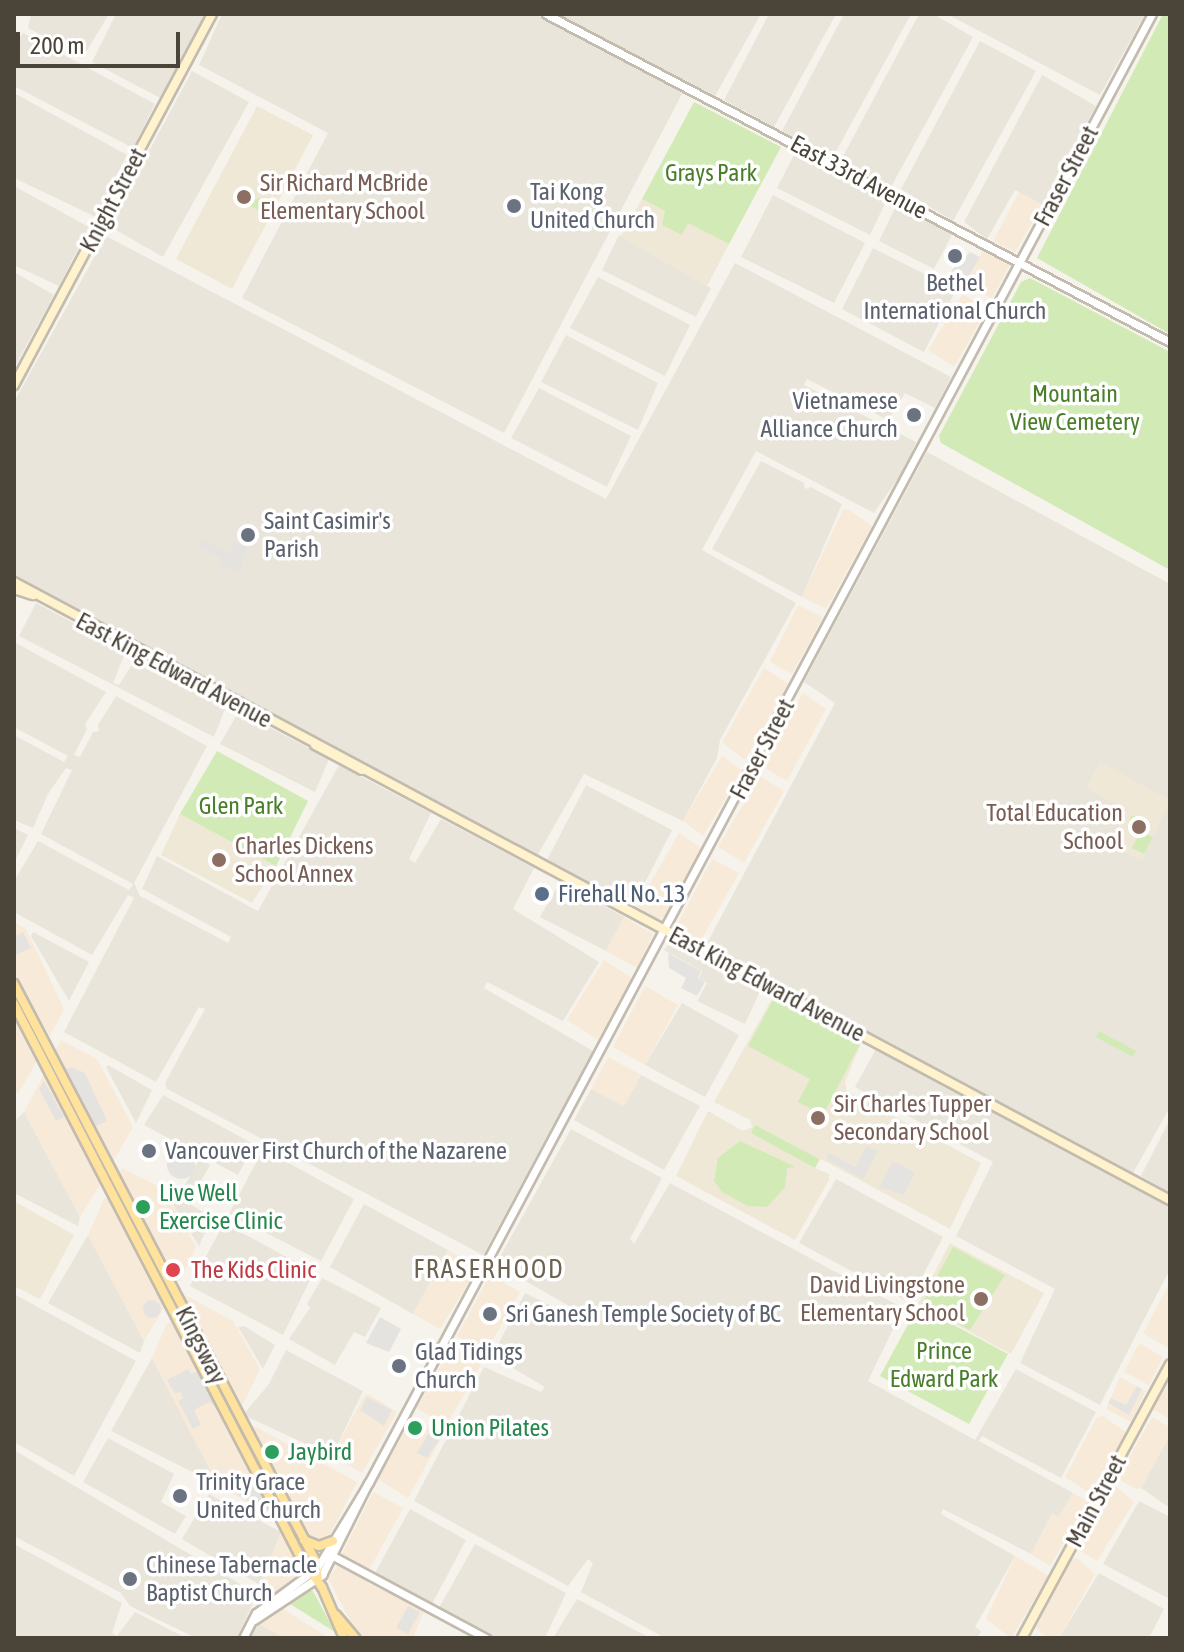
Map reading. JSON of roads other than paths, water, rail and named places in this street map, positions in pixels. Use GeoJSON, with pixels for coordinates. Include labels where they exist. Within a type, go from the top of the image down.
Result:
{"type":"FeatureCollection","features":[{"type":"Feature","properties":{"kind":"main road","name":"Knight Street"},"geometry":{"type":"LineString","coordinates":[[14,385],[212,14]]}},
{"type":"Feature","properties":{"kind":"main road","name":"East King Edward Avenue"},"geometry":{"type":"LineString","coordinates":[[14,582],[33,595],[1170,1200]]}},
{"type":"Feature","properties":{"kind":"main road","name":"East King Edward Avenue"},"geometry":{"type":"LineString","coordinates":[[14,589],[33,595]]}},
{"type":"Feature","properties":{"kind":"main road","name":"Kingsway"},"geometry":{"type":"LineString","coordinates":[[14,984],[304,1540],[315,1574]]}},
{"type":"Feature","properties":{"kind":"main road","name":"Kingsway"},"geometry":{"type":"LineString","coordinates":[[14,1004],[315,1574],[344,1638]]}},
{"type":"Feature","properties":{"kind":"main road","name":"Main Street"},"geometry":{"type":"LineString","coordinates":[[1022,1638],[1170,1364]]}},
{"type":"Feature","properties":{"kind":"main road"},"geometry":{"type":"LineString","coordinates":[[304,1540],[319,1546],[333,1541]]}},
{"type":"Feature","properties":{"kind":"main road","name":"Kingsway"},"geometry":{"type":"LineString","coordinates":[[336,1615],[355,1638]]}},
{"type":"Feature","properties":{"kind":"street","name":"East 33rd Avenue"},"geometry":{"type":"LineString","coordinates":[[546,14],[1170,342]]}},
{"type":"Feature","properties":{"kind":"street","name":"Fraser Street"},"geometry":{"type":"LineString","coordinates":[[243,1638],[254,1620],[315,1574],[333,1556],[369,1482],[1152,14]]}},
{"type":"Feature","properties":{"kind":"street","name":"Fraser Street"},"geometry":{"type":"LineString","coordinates":[[315,1574],[369,1482]]}},
{"type":"Feature","properties":{"kind":"street"},"geometry":{"type":"LineString","coordinates":[[333,1556],[486,1638]]}},
{"type":"Feature","properties":{"kind":"place","name":"Sir Richard McBride Elementary School"},"geometry":{"type":"Point","coordinates":[244,197]}},
{"type":"Feature","properties":{"kind":"place","name":"Tai Kong United Church"},"geometry":{"type":"Point","coordinates":[514,206]}},
{"type":"Feature","properties":{"kind":"place","name":"Bethel International Church"},"geometry":{"type":"Point","coordinates":[955,256]}},
{"type":"Feature","properties":{"kind":"place","name":"Vietnamese Alliance Church"},"geometry":{"type":"Point","coordinates":[914,415]}},
{"type":"Feature","properties":{"kind":"place","name":"Saint Casimir's Parish"},"geometry":{"type":"Point","coordinates":[248,535]}},
{"type":"Feature","properties":{"kind":"place","name":"Total Education School"},"geometry":{"type":"Point","coordinates":[1139,827]}},
{"type":"Feature","properties":{"kind":"place","name":"Charles Dickens School Annex"},"geometry":{"type":"Point","coordinates":[219,860]}},
{"type":"Feature","properties":{"kind":"place","name":"Firehall No. 13"},"geometry":{"type":"Point","coordinates":[542,894]}},
{"type":"Feature","properties":{"kind":"place","name":"Sir Charles Tupper Secondary School"},"geometry":{"type":"Point","coordinates":[818,1118]}},
{"type":"Feature","properties":{"kind":"place","name":"Vancouver First Church of the Nazarene"},"geometry":{"type":"Point","coordinates":[149,1151]}},
{"type":"Feature","properties":{"kind":"place","name":"Live Well Exercise Clinic"},"geometry":{"type":"Point","coordinates":[143,1207]}},
{"type":"Feature","properties":{"kind":"place","name":"The Kids Clinic"},"geometry":{"type":"Point","coordinates":[173,1270]}},
{"type":"Feature","properties":{"kind":"place","name":"David Livingstone Elementary School"},"geometry":{"type":"Point","coordinates":[981,1299]}},
{"type":"Feature","properties":{"kind":"place","name":"Sri Ganesh Temple Society of BC"},"geometry":{"type":"Point","coordinates":[490,1314]}},
{"type":"Feature","properties":{"kind":"place","name":"Glad Tidings Church"},"geometry":{"type":"Point","coordinates":[399,1366]}},
{"type":"Feature","properties":{"kind":"place","name":"Union Pilates"},"geometry":{"type":"Point","coordinates":[415,1428]}},
{"type":"Feature","properties":{"kind":"place","name":"Jaybird"},"geometry":{"type":"Point","coordinates":[272,1452]}},
{"type":"Feature","properties":{"kind":"place","name":"Trinity Grace United Church"},"geometry":{"type":"Point","coordinates":[180,1496]}},
{"type":"Feature","properties":{"kind":"place","name":"Chinese Tabernacle Baptist Church"},"geometry":{"type":"Point","coordinates":[130,1579]}},
{"type":"Feature","properties":{"kind":"district","name":"FRASERHOOD"},"geometry":{"type":"Point","coordinates":[489,1270]}},
{"type":"Feature","properties":{"kind":"park label","name":"Grays Park"},"geometry":{"type":"Point","coordinates":[711,173]}},
{"type":"Feature","properties":{"kind":"park label","name":"Mountain View Cemetery"},"geometry":{"type":"Point","coordinates":[1075,408]}},
{"type":"Feature","properties":{"kind":"park label","name":"Glen Park"},"geometry":{"type":"Point","coordinates":[241,806]}},
{"type":"Feature","properties":{"kind":"park label","name":"Prince Edward Park"},"geometry":{"type":"Point","coordinates":[944,1365]}}]}
